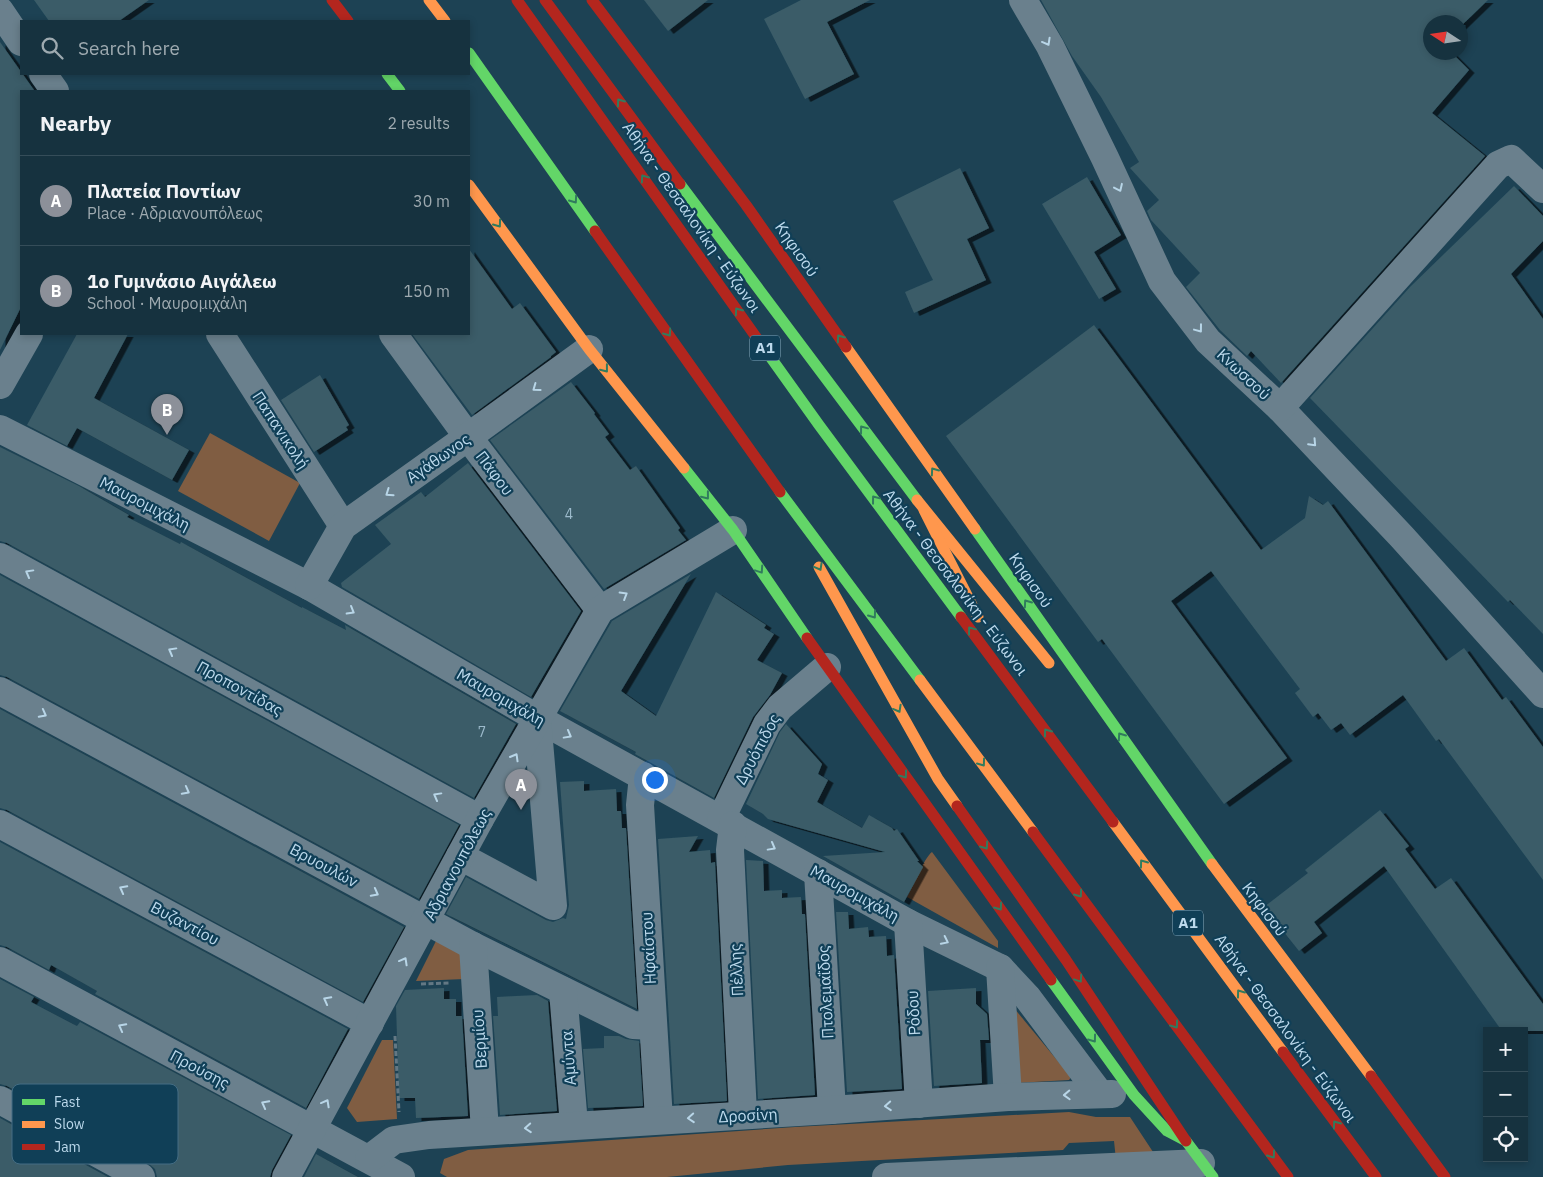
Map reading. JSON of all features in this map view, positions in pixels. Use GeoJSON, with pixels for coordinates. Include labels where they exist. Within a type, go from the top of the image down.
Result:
{"type":"FeatureCollection","features":[{"type":"Feature","properties":{"kind":"main road"},"geometry":{"type":"LineString","coordinates":[[332,0],[347,20]]}},
{"type":"Feature","properties":{"kind":"main road"},"geometry":{"type":"LineString","coordinates":[[429,0],[444,20]]}},
{"type":"Feature","properties":{"kind":"main road","name":"Αθήνα - Θεσσαλονίκη - Εύζωνοι"},"geometry":{"type":"LineString","coordinates":[[518,0],[820,425],[1376,1177]]}},
{"type":"Feature","properties":{"kind":"main road"},"geometry":{"type":"LineString","coordinates":[[545,0],[924,510],[1059,675]]}},
{"type":"Feature","properties":{"kind":"main road","name":"Κηφισού"},"geometry":{"type":"LineString","coordinates":[[592,0],[746,205],[1220,876],[1445,1177]]}},
{"type":"Feature","properties":{"kind":"main road"},"geometry":{"type":"LineString","coordinates":[[470,54],[760,464],[1288,1177]]}},
{"type":"Feature","properties":{"kind":"main road"},"geometry":{"type":"LineString","coordinates":[[388,75],[399,90]]}},
{"type":"Feature","properties":{"kind":"main road"},"geometry":{"type":"LineString","coordinates":[[470,186],[589,349],[733,530],[827,667],[1134,1095],[1167,1131],[1186,1140]]}},
{"type":"Feature","properties":{"kind":"main road"},"geometry":{"type":"LineString","coordinates":[[760,464],[938,779],[1066,960],[1207,1170]]}},
{"type":"Feature","properties":{"kind":"main road"},"geometry":{"type":"LineString","coordinates":[[924,510],[1011,683]]}},
{"type":"Feature","properties":{"kind":"main road"},"geometry":{"type":"LineString","coordinates":[[1108,737],[1220,876]]}},
{"type":"Feature","properties":{"kind":"street","name":"Κνωσσού"},"geometry":{"type":"LineString","coordinates":[[1023,0],[1105,158],[1162,281],[1208,341],[1280,408],[1402,537],[1543,694]]}},
{"type":"Feature","properties":{"kind":"street"},"geometry":{"type":"LineString","coordinates":[[0,11],[20,41]]}},
{"type":"Feature","properties":{"kind":"street"},"geometry":{"type":"LineString","coordinates":[[44,75],[54,90]]}},
{"type":"Feature","properties":{"kind":"street"},"geometry":{"type":"LineString","coordinates":[[1280,408],[1498,165],[1511,159],[1543,189]]}},
{"type":"Feature","properties":{"kind":"street"},"geometry":{"type":"LineString","coordinates":[[0,385],[28,335]]}},
{"type":"Feature","properties":{"kind":"street","name":"Παπανικολή"},"geometry":{"type":"LineString","coordinates":[[221,335],[342,526]]}},
{"type":"Feature","properties":{"kind":"street","name":"Πάφου"},"geometry":{"type":"LineString","coordinates":[[394,335],[468,438],[600,610]]}},
{"type":"Feature","properties":{"kind":"street","name":"Αγάθωνος"},"geometry":{"type":"LineString","coordinates":[[309,586],[342,526],[468,438],[589,349]]}},
{"type":"Feature","properties":{"kind":"street","name":"Μαυρομιχάλη"},"geometry":{"type":"LineString","coordinates":[[0,429],[309,586],[537,718],[908,923],[1000,968],[1027,997],[1099,1094]]}},
{"type":"Feature","properties":{"kind":"street","name":"Αδριανουπόλεως"},"geometry":{"type":"LineString","coordinates":[[286,1177],[480,819],[600,610],[733,530]]}},
{"type":"Feature","properties":{"kind":"street","name":"Προποντίδας"},"geometry":{"type":"LineString","coordinates":[[0,557],[480,819]]}},
{"type":"Feature","properties":{"kind":"street","name":"Δρυόπιδος"},"geometry":{"type":"LineString","coordinates":[[727,822],[767,724],[780,707],[827,667]]}},
{"type":"Feature","properties":{"kind":"street","name":"Βρυουλών"},"geometry":{"type":"LineString","coordinates":[[0,691],[473,946],[633,1025],[653,1026]]}},
{"type":"Feature","properties":{"kind":"street"},"geometry":{"type":"LineString","coordinates":[[460,856],[553,906],[537,718]]}},
{"type":"Feature","properties":{"kind":"street","name":"Ηφαίστου"},"geometry":{"type":"LineString","coordinates":[[643,776],[640,806],[659,1120]]}},
{"type":"Feature","properties":{"kind":"street","name":"Πέλλης"},"geometry":{"type":"LineString","coordinates":[[727,822],[743,1114]]}},
{"type":"Feature","properties":{"kind":"street","name":"Βυζαντίου"},"geometry":{"type":"LineString","coordinates":[[0,824],[380,1004]]}},
{"type":"Feature","properties":{"kind":"street","name":"Πτολεμαΐδος"},"geometry":{"type":"LineString","coordinates":[[818,873],[832,1110]]}},
{"type":"Feature","properties":{"kind":"street","name":"Ρόδου"},"geometry":{"type":"LineString","coordinates":[[908,923],[918,1104]]}},
{"type":"Feature","properties":{"kind":"street","name":"Βερμίου"},"geometry":{"type":"LineString","coordinates":[[473,946],[485,1131]]}},
{"type":"Feature","properties":{"kind":"street","name":"Προύσης"},"geometry":{"type":"LineString","coordinates":[[0,961],[401,1177]]}},
{"type":"Feature","properties":{"kind":"street"},"geometry":{"type":"LineString","coordinates":[[1000,968],[1008,1097]]}},
{"type":"Feature","properties":{"kind":"street","name":"Αμύντα"},"geometry":{"type":"LineString","coordinates":[[563,991],[574,1126]]}},
{"type":"Feature","properties":{"kind":"street","name":"Δροσίνη"},"geometry":{"type":"LineString","coordinates":[[369,1159],[394,1140],[400,1138],[1008,1097],[1099,1094],[1134,1095]]}},
{"type":"Feature","properties":{"kind":"street"},"geometry":{"type":"LineString","coordinates":[[0,1100],[12,1107]]}},
{"type":"Feature","properties":{"kind":"street"},"geometry":{"type":"LineString","coordinates":[[117,1164],[141,1177]]}},
{"type":"Feature","properties":{"kind":"street"},"geometry":{"type":"LineString","coordinates":[[900,1177],[1207,1170]]}},
{"type":"Feature","properties":{"kind":"path"},"geometry":{"type":"LineString","coordinates":[[400,1138],[394,1029],[380,1004],[475,982]]}},
{"type":"Feature","properties":{"kind":"shaded area"},"geometry":{"type":"Polygon","coordinates":[[[210,433],[300,483],[269,541],[178,491],[210,433]]]}},
{"type":"Feature","properties":{"kind":"shaded area"},"geometry":{"type":"Polygon","coordinates":[[[932,852],[998,941],[998,948],[907,897],[922,866],[932,852]]]}},
{"type":"Feature","properties":{"kind":"shaded area"},"geometry":{"type":"Polygon","coordinates":[[[436,941],[463,951],[465,979],[416,981],[436,941]]]}},
{"type":"Feature","properties":{"kind":"shaded area"},"geometry":{"type":"Polygon","coordinates":[[[1009,1002],[1071,1077],[1069,1080],[1015,1083],[1009,1002]]]}},
{"type":"Feature","properties":{"kind":"shaded area"},"geometry":{"type":"Polygon","coordinates":[[[382,1040],[393,1040],[397,1119],[357,1122],[347,1108],[382,1040]]]}},
{"type":"Feature","properties":{"kind":"shaded area"},"geometry":{"type":"Polygon","coordinates":[[[1069,1112],[1096,1117],[1130,1117],[1157,1158],[1116,1160],[1114,1141],[1069,1143],[1063,1150],[788,1165],[667,1177],[447,1177],[440,1173],[444,1159],[468,1150],[795,1127],[1069,1112]]]}},
{"type":"Feature","properties":{"kind":"building"},"geometry":{"type":"Polygon","coordinates":[[[34,0],[149,0],[120,20],[48,20],[34,0]]]}},
{"type":"Feature","properties":{"kind":"building"},"geometry":{"type":"Polygon","coordinates":[[[644,0],[708,0],[668,31],[644,0]]]}},
{"type":"Feature","properties":{"kind":"building"},"geometry":{"type":"Polygon","coordinates":[[[801,0],[870,0],[827,22],[854,74],[805,99],[764,19],[801,0]]]}},
{"type":"Feature","properties":{"kind":"building"},"geometry":{"type":"Polygon","coordinates":[[[1041,0],[1488,0],[1468,19],[1468,15],[1423,15],[1423,60],[1459,60],[1469,70],[1432,113],[1485,156],[1281,383],[1251,351],[1247,356],[1220,330],[1186,287],[1200,273],[1151,220],[1147,211],[1159,200],[1130,168],[1139,162],[1101,97],[1072,56],[1041,0]]]}},
{"type":"Feature","properties":{"kind":"building"},"geometry":{"type":"Polygon","coordinates":[[[0,42],[20,70],[20,75],[23,75],[34,90],[20,90],[20,309],[0,350],[0,42]]]}},
{"type":"Feature","properties":{"kind":"building"},"geometry":{"type":"Polygon","coordinates":[[[960,168],[989,228],[967,239],[986,280],[914,313],[905,292],[933,280],[893,201],[960,168]]]}},
{"type":"Feature","properties":{"kind":"building"},"geometry":{"type":"Polygon","coordinates":[[[1087,177],[1121,235],[1094,252],[1116,289],[1099,299],[1042,204],[1087,177]]]}},
{"type":"Feature","properties":{"kind":"building"},"geometry":{"type":"Polygon","coordinates":[[[1514,186],[1543,216],[1543,241],[1511,274],[1543,319],[1543,634],[1510,600],[1508,602],[1310,398],[1410,287],[1514,186]]]}},
{"type":"Feature","properties":{"kind":"building"},"geometry":{"type":"Polygon","coordinates":[[[470,250],[512,309],[520,303],[556,352],[472,415],[413,335],[470,335],[470,250]]]}},
{"type":"Feature","properties":{"kind":"building"},"geometry":{"type":"Polygon","coordinates":[[[1094,325],[1261,550],[1305,518],[1309,496],[1323,505],[1328,501],[1446,661],[1464,648],[1502,700],[1506,697],[1543,747],[1543,880],[1439,739],[1436,741],[1403,695],[1350,735],[1341,723],[1331,730],[1318,713],[1313,717],[1295,693],[1300,689],[1211,571],[1171,601],[1287,758],[1224,804],[1102,639],[1098,642],[946,436],[1094,325]]]}},
{"type":"Feature","properties":{"kind":"building"},"geometry":{"type":"Polygon","coordinates":[[[76,335],[127,335],[94,398],[189,450],[172,480],[77,428],[67,446],[27,425],[76,335]]]}},
{"type":"Feature","properties":{"kind":"building"},"geometry":{"type":"Polygon","coordinates":[[[320,375],[349,425],[346,427],[348,430],[314,452],[281,400],[320,375]]]}},
{"type":"Feature","properties":{"kind":"building"},"geometry":{"type":"Polygon","coordinates":[[[571,382],[609,434],[605,437],[630,470],[636,466],[680,528],[678,530],[686,540],[604,589],[490,440],[571,382]]]}},
{"type":"Feature","properties":{"kind":"building"},"geometry":{"type":"Polygon","coordinates":[[[0,447],[79,486],[129,515],[127,517],[180,544],[181,542],[346,630],[345,625],[516,724],[474,798],[7,543],[0,541],[0,447]]]}},
{"type":"Feature","properties":{"kind":"building"},"geometry":{"type":"Polygon","coordinates":[[[468,463],[581,611],[531,697],[342,587],[341,583],[391,544],[375,525],[421,492],[425,497],[468,463]]]}},
{"type":"Feature","properties":{"kind":"building"},"geometry":{"type":"Polygon","coordinates":[[[691,574],[621,691],[656,716],[716,592],[766,625],[764,628],[774,634],[757,660],[782,673],[770,695],[753,717],[714,798],[635,754],[636,752],[560,711],[612,621],[691,574]]]}},
{"type":"Feature","properties":{"kind":"building"},"geometry":{"type":"Polygon","coordinates":[[[0,575],[459,825],[419,899],[7,677],[0,675],[0,575]]]}},
{"type":"Feature","properties":{"kind":"building"},"geometry":{"type":"Polygon","coordinates":[[[0,709],[404,927],[363,1002],[7,810],[0,808],[0,709]]]}},
{"type":"Feature","properties":{"kind":"building"},"geometry":{"type":"Polygon","coordinates":[[[786,724],[822,764],[818,774],[828,780],[817,802],[862,828],[869,815],[894,831],[897,829],[919,861],[917,861],[923,867],[904,902],[823,856],[885,852],[768,819],[746,804],[780,732],[786,724]]]}},
{"type":"Feature","properties":{"kind":"building"},"geometry":{"type":"Polygon","coordinates":[[[584,781],[584,791],[616,789],[617,811],[621,811],[622,828],[626,828],[637,1009],[446,914],[466,877],[546,920],[553,922],[563,918],[566,919],[569,905],[560,782],[584,781]]]}},
{"type":"Feature","properties":{"kind":"building"},"geometry":{"type":"Polygon","coordinates":[[[1380,810],[1409,846],[1405,849],[1435,889],[1451,878],[1543,1004],[1543,1031],[1528,1031],[1528,1027],[1499,1027],[1384,866],[1314,922],[1322,933],[1299,951],[1264,907],[1308,873],[1305,870],[1380,810]]]}},
{"type":"Feature","properties":{"kind":"building"},"geometry":{"type":"Polygon","coordinates":[[[698,836],[689,852],[710,850],[711,863],[715,862],[727,1101],[674,1104],[658,839],[698,836]]]}},
{"type":"Feature","properties":{"kind":"building"},"geometry":{"type":"Polygon","coordinates":[[[0,842],[348,1029],[306,1108],[95,994],[97,991],[51,965],[49,970],[0,945],[0,842]]]}},
{"type":"Feature","properties":{"kind":"building"},"geometry":{"type":"Polygon","coordinates":[[[746,860],[763,861],[764,891],[782,890],[782,898],[801,897],[802,914],[805,914],[815,1095],[758,1099],[746,860]]]}},
{"type":"Feature","properties":{"kind":"building"},"geometry":{"type":"Polygon","coordinates":[[[836,912],[848,912],[849,929],[868,927],[869,937],[886,936],[887,956],[894,955],[902,1089],[847,1092],[836,912]]]}},
{"type":"Feature","properties":{"kind":"building"},"geometry":{"type":"Polygon","coordinates":[[[0,979],[34,997],[31,1002],[77,1026],[80,1022],[291,1135],[270,1177],[157,1177],[155,1169],[149,1164],[178,1164],[178,1084],[12,1084],[12,1089],[0,1084],[0,979]]]}},
{"type":"Feature","properties":{"kind":"building"},"geometry":{"type":"Polygon","coordinates":[[[444,988],[444,999],[456,999],[456,1016],[462,1016],[468,1116],[416,1118],[415,1098],[399,1098],[396,1006],[405,990],[444,988]]]}},
{"type":"Feature","properties":{"kind":"building"},"geometry":{"type":"Polygon","coordinates":[[[976,988],[976,1004],[987,1014],[989,1040],[980,1040],[982,1083],[934,1086],[928,991],[976,988]]]}},
{"type":"Feature","properties":{"kind":"building"},"geometry":{"type":"Polygon","coordinates":[[[537,995],[548,1001],[557,1111],[500,1115],[493,1016],[498,1016],[497,997],[537,995]]]}},
{"type":"Feature","properties":{"kind":"building"},"geometry":{"type":"Polygon","coordinates":[[[604,1036],[619,1036],[639,1041],[643,1106],[588,1108],[583,1049],[604,1048],[604,1036]]]}},
{"type":"Feature","properties":{"kind":"building"},"geometry":{"type":"Polygon","coordinates":[[[0,1118],[12,1125],[12,1164],[84,1164],[108,1177],[0,1177],[0,1118]]]}},
{"type":"Feature","properties":{"kind":"building"},"geometry":{"type":"Polygon","coordinates":[[[316,1154],[358,1177],[304,1177],[316,1154]]]}},
{"type":"Feature","properties":{"kind":"traffic: fast"},"geometry":{"type":"LineString","coordinates":[[470,54],[595,231]]}},
{"type":"Feature","properties":{"kind":"traffic: fast"},"geometry":{"type":"LineString","coordinates":[[388,75],[399,90]]}},
{"type":"Feature","properties":{"kind":"traffic: fast"},"geometry":{"type":"LineString","coordinates":[[680,184],[917,500]]}},
{"type":"Feature","properties":{"kind":"traffic: fast"},"geometry":{"type":"LineString","coordinates":[[766,351],[961,617]]}},
{"type":"Feature","properties":{"kind":"traffic: fast"},"geometry":{"type":"LineString","coordinates":[[684,468],[733,530],[807,638]]}},
{"type":"Feature","properties":{"kind":"traffic: fast"},"geometry":{"type":"LineString","coordinates":[[780,492],[920,680]]}},
{"type":"Feature","properties":{"kind":"traffic: fast"},"geometry":{"type":"LineString","coordinates":[[975,529],[1212,864]]}},
{"type":"Feature","properties":{"kind":"traffic: fast"},"geometry":{"type":"LineString","coordinates":[[1051,980],[1134,1095],[1167,1131],[1186,1141],[1213,1177]]}},
{"type":"Feature","properties":{"kind":"traffic: slow"},"geometry":{"type":"LineString","coordinates":[[429,0],[444,20]]}},
{"type":"Feature","properties":{"kind":"traffic: slow"},"geometry":{"type":"LineString","coordinates":[[470,186],[589,349],[684,468]]}},
{"type":"Feature","properties":{"kind":"traffic: slow"},"geometry":{"type":"LineString","coordinates":[[846,347],[975,529]]}},
{"type":"Feature","properties":{"kind":"traffic: slow"},"geometry":{"type":"LineString","coordinates":[[917,500],[1049,663]]}},
{"type":"Feature","properties":{"kind":"traffic: slow"},"geometry":{"type":"LineString","coordinates":[[924,510],[978,617]]}},
{"type":"Feature","properties":{"kind":"traffic: slow"},"geometry":{"type":"LineString","coordinates":[[819,567],[938,779],[957,806]]}},
{"type":"Feature","properties":{"kind":"traffic: slow"},"geometry":{"type":"LineString","coordinates":[[920,680],[1033,832]]}},
{"type":"Feature","properties":{"kind":"traffic: slow"},"geometry":{"type":"LineString","coordinates":[[1113,822],[1283,1052]]}},
{"type":"Feature","properties":{"kind":"traffic: slow"},"geometry":{"type":"LineString","coordinates":[[1212,864],[1371,1076]]}},
{"type":"Feature","properties":{"kind":"traffic: jam"},"geometry":{"type":"LineString","coordinates":[[332,0],[347,20]]}},
{"type":"Feature","properties":{"kind":"traffic: jam"},"geometry":{"type":"LineString","coordinates":[[517,0],[766,351]]}},
{"type":"Feature","properties":{"kind":"traffic: jam"},"geometry":{"type":"LineString","coordinates":[[545,0],[680,184]]}},
{"type":"Feature","properties":{"kind":"traffic: jam"},"geometry":{"type":"LineString","coordinates":[[592,0],[746,205],[846,347]]}},
{"type":"Feature","properties":{"kind":"traffic: jam"},"geometry":{"type":"LineString","coordinates":[[595,231],[780,492]]}},
{"type":"Feature","properties":{"kind":"traffic: jam"},"geometry":{"type":"LineString","coordinates":[[961,617],[1113,822]]}},
{"type":"Feature","properties":{"kind":"traffic: jam"},"geometry":{"type":"LineString","coordinates":[[807,638],[1051,980]]}},
{"type":"Feature","properties":{"kind":"traffic: jam"},"geometry":{"type":"LineString","coordinates":[[957,806],[1066,960],[1186,1141]]}},
{"type":"Feature","properties":{"kind":"traffic: jam"},"geometry":{"type":"LineString","coordinates":[[1033,832],[1288,1177]]}},
{"type":"Feature","properties":{"kind":"traffic: jam"},"geometry":{"type":"LineString","coordinates":[[1283,1052],[1376,1177]]}},
{"type":"Feature","properties":{"kind":"traffic: jam"},"geometry":{"type":"LineString","coordinates":[[1371,1076],[1445,1177]]}},
{"type":"Feature","properties":{"kind":"place","name":"1ο Γυμνάσιο Αιγάλεω"},"geometry":{"type":"Point","coordinates":[167,435]}},
{"type":"Feature","properties":{"kind":"place","name":"Πλατεία Ποντίων"},"geometry":{"type":"Point","coordinates":[521,810]}}]}
